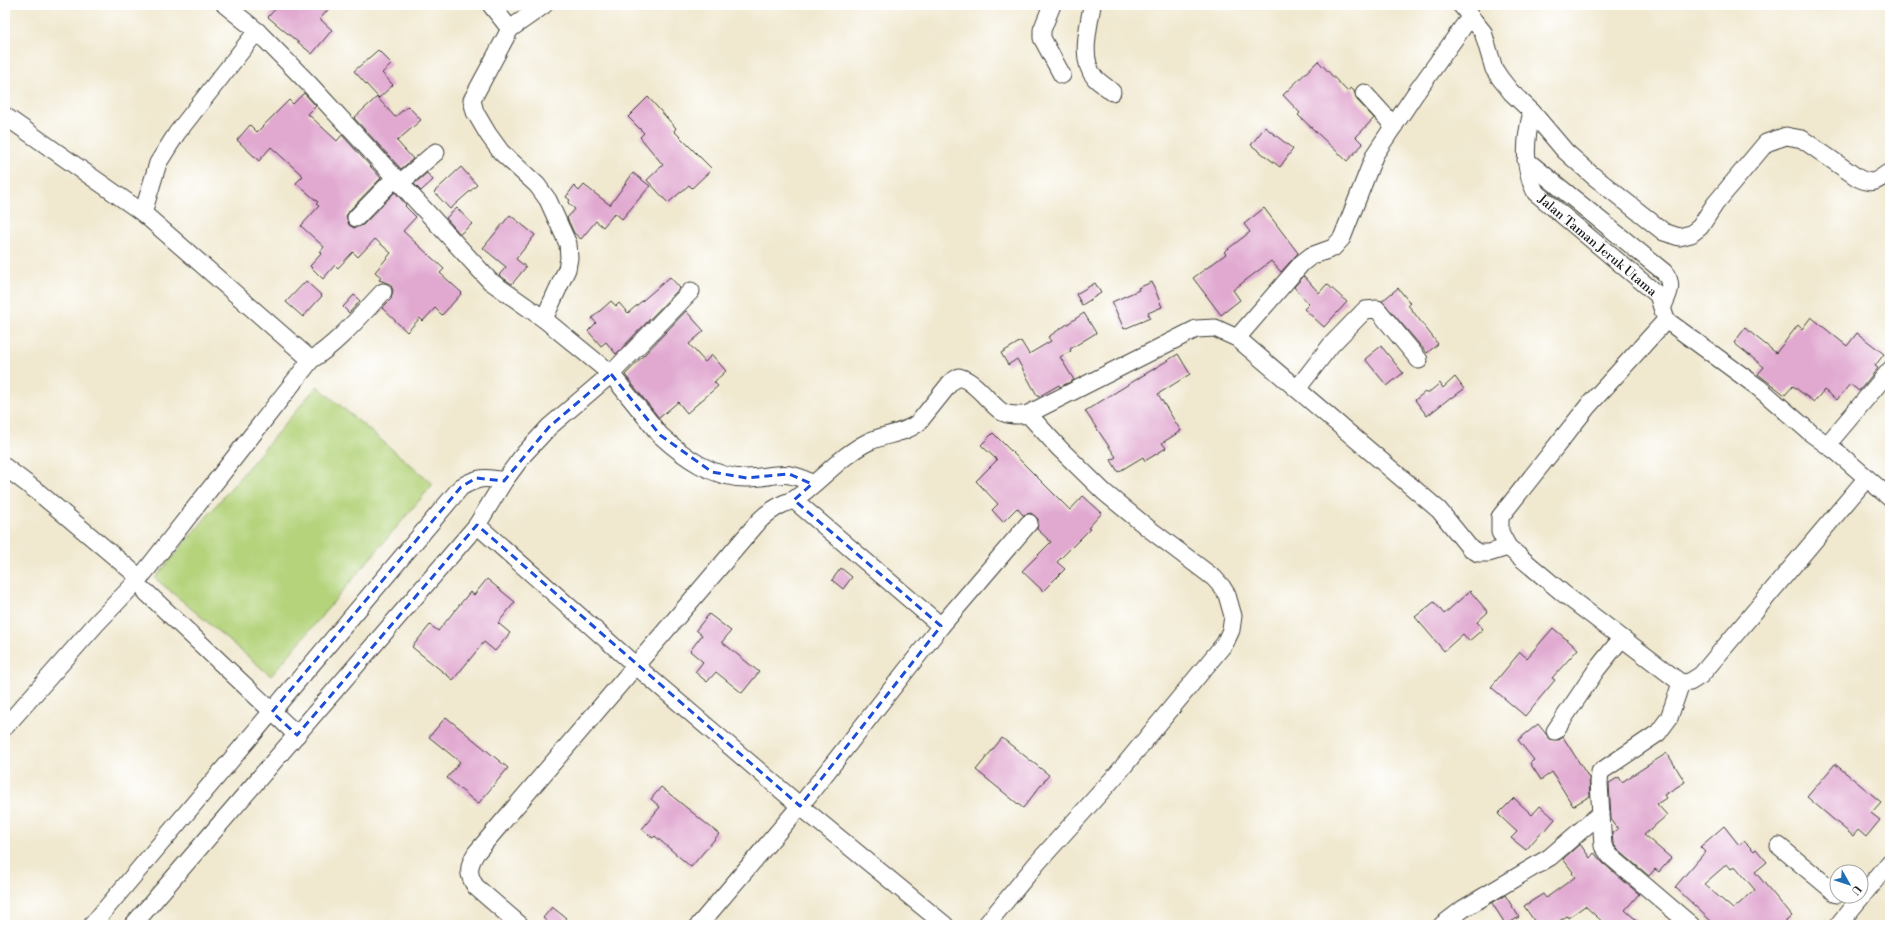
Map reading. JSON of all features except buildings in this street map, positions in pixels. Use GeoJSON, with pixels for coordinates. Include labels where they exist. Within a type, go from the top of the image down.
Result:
{"type":"FeatureCollection","features":[{"type":"Feature","properties":{"kind":"street"},"geometry":{"type":"LineString","coordinates":[[225,5],[257,31],[310,85],[490,281],[544,319],[611,374],[660,435],[688,458],[712,472],[727,477],[747,478],[789,474],[801,477],[812,484]]}},
{"type":"Feature","properties":{"kind":"street"},"geometry":{"type":"LineString","coordinates":[[491,5],[510,29]]}},
{"type":"Feature","properties":{"kind":"street"},"geometry":{"type":"LineString","coordinates":[[544,5],[510,29],[472,100],[475,112],[501,152],[536,185],[548,200],[568,244],[569,258],[567,269],[544,319]]}},
{"type":"Feature","properties":{"kind":"street"},"geometry":{"type":"LineString","coordinates":[[1052,5],[1042,30],[1042,38],[1062,75]]}},
{"type":"Feature","properties":{"kind":"street"},"geometry":{"type":"LineString","coordinates":[[1092,5],[1086,55],[1088,65],[1095,78],[1112,92]]}},
{"type":"Feature","properties":{"kind":"street"},"geometry":{"type":"LineString","coordinates":[[1238,338],[1302,263],[1312,256],[1333,248],[1342,238],[1375,154],[1466,11],[1483,32],[1494,69],[1511,92],[1532,112],[1565,151],[1592,175],[1664,232],[1679,237],[1691,234],[1700,227],[1715,204],[1766,143],[1786,136],[1802,139],[1858,178],[1868,183],[1876,181],[1890,172]]}},
{"type":"Feature","properties":{"kind":"street"},"geometry":{"type":"LineString","coordinates":[[143,213],[158,163],[177,133],[257,31]]}},
{"type":"Feature","properties":{"kind":"street"},"geometry":{"type":"LineString","coordinates":[[1364,93],[1394,126]]}},
{"type":"Feature","properties":{"kind":"street"},"geometry":{"type":"LineString","coordinates":[[1532,112],[1526,133],[1526,160],[1664,272],[1670,279],[1670,292],[1664,313],[1500,517],[1500,532],[1508,547],[1621,638],[1681,683],[1690,682],[1701,675],[1866,479]]}},
{"type":"Feature","properties":{"kind":"street"},"geometry":{"type":"LineString","coordinates":[[5,116],[143,213],[311,360]]}},
{"type":"Feature","properties":{"kind":"street"},"geometry":{"type":"LineString","coordinates":[[356,218],[398,181],[436,152]]}},
{"type":"Feature","properties":{"kind":"street"},"geometry":{"type":"LineString","coordinates":[[133,925],[477,525],[504,482],[524,454],[549,427],[611,374],[691,291]]}},
{"type":"Feature","properties":{"kind":"street"},"geometry":{"type":"LineString","coordinates":[[5,727],[96,624],[143,585],[311,360],[327,350],[341,337],[383,292]]}},
{"type":"Feature","properties":{"kind":"street"},"geometry":{"type":"LineString","coordinates":[[1297,389],[1332,345],[1365,310],[1368,309],[1377,309],[1420,360]]}},
{"type":"Feature","properties":{"kind":"street"},"geometry":{"type":"LineString","coordinates":[[1664,313],[1759,388],[1890,498]]}},
{"type":"Feature","properties":{"kind":"street"},"geometry":{"type":"LineString","coordinates":[[520,925],[476,887],[470,879],[468,872],[469,863],[481,846],[767,513],[782,504],[794,500],[835,464],[868,442],[913,428],[951,382],[959,377],[964,378],[971,383],[1002,412],[1008,415],[1020,416],[1028,414],[1196,329],[1215,328],[1238,338],[1439,510],[1469,547],[1478,553],[1489,553],[1508,547]]}},
{"type":"Feature","properties":{"kind":"street"},"geometry":{"type":"LineString","coordinates":[[1827,445],[1890,370]]}},
{"type":"Feature","properties":{"kind":"street"},"geometry":{"type":"LineString","coordinates":[[986,925],[1038,862],[1118,773],[1225,643],[1231,630],[1233,616],[1227,595],[1214,578],[1148,528],[1104,492],[1060,449],[1028,414]]}},
{"type":"Feature","properties":{"kind":"street"},"geometry":{"type":"LineString","coordinates":[[5,467],[44,497],[143,585],[297,735]]}},
{"type":"Feature","properties":{"kind":"street"},"geometry":{"type":"LineString","coordinates":[[92,925],[461,487],[476,478],[490,478],[504,482]]}},
{"type":"Feature","properties":{"kind":"street"},"geometry":{"type":"LineString","coordinates":[[794,500],[941,626]]}},
{"type":"Feature","properties":{"kind":"street"},"geometry":{"type":"LineString","coordinates":[[699,925],[800,806],[941,626],[1029,523]]}},
{"type":"Feature","properties":{"kind":"street"},"geometry":{"type":"LineString","coordinates":[[477,525],[636,666],[800,806],[945,925]]}},
{"type":"Feature","properties":{"kind":"street"},"geometry":{"type":"LineString","coordinates":[[1555,731],[1597,669],[1621,638]]}},
{"type":"Feature","properties":{"kind":"street"},"geometry":{"type":"LineString","coordinates":[[1681,683],[1669,718],[1658,733],[1600,772],[1599,783],[1603,846],[1610,856],[1691,925]]}},
{"type":"Feature","properties":{"kind":"street"},"geometry":{"type":"LineString","coordinates":[[1442,925],[1463,909],[1550,857],[1601,813]]}},
{"type":"Feature","properties":{"kind":"street"},"geometry":{"type":"LineString","coordinates":[[1779,846],[1829,887]]}},
{"type":"Feature","properties":{"kind":"street"},"geometry":{"type":"LineString","coordinates":[[1869,881],[1890,862]]}},
{"type":"Feature","properties":{"kind":"street"},"geometry":{"type":"LineString","coordinates":[[1838,925],[1845,904]]}},
{"type":"Feature","properties":{"kind":"highlighted area"},"geometry":{"type":"Polygon","coordinates":[[[611,374],[660,435],[712,472],[747,478],[789,474],[812,484],[794,500],[941,626],[800,806],[477,525],[297,735],[272,712],[461,487],[476,478],[504,481],[549,427],[611,374]]]}},
{"type":"Feature","properties":{"kind":"green space"},"geometry":{"type":"Polygon","coordinates":[[[317,386],[433,484],[271,676],[155,578],[317,386]]]}}]}
